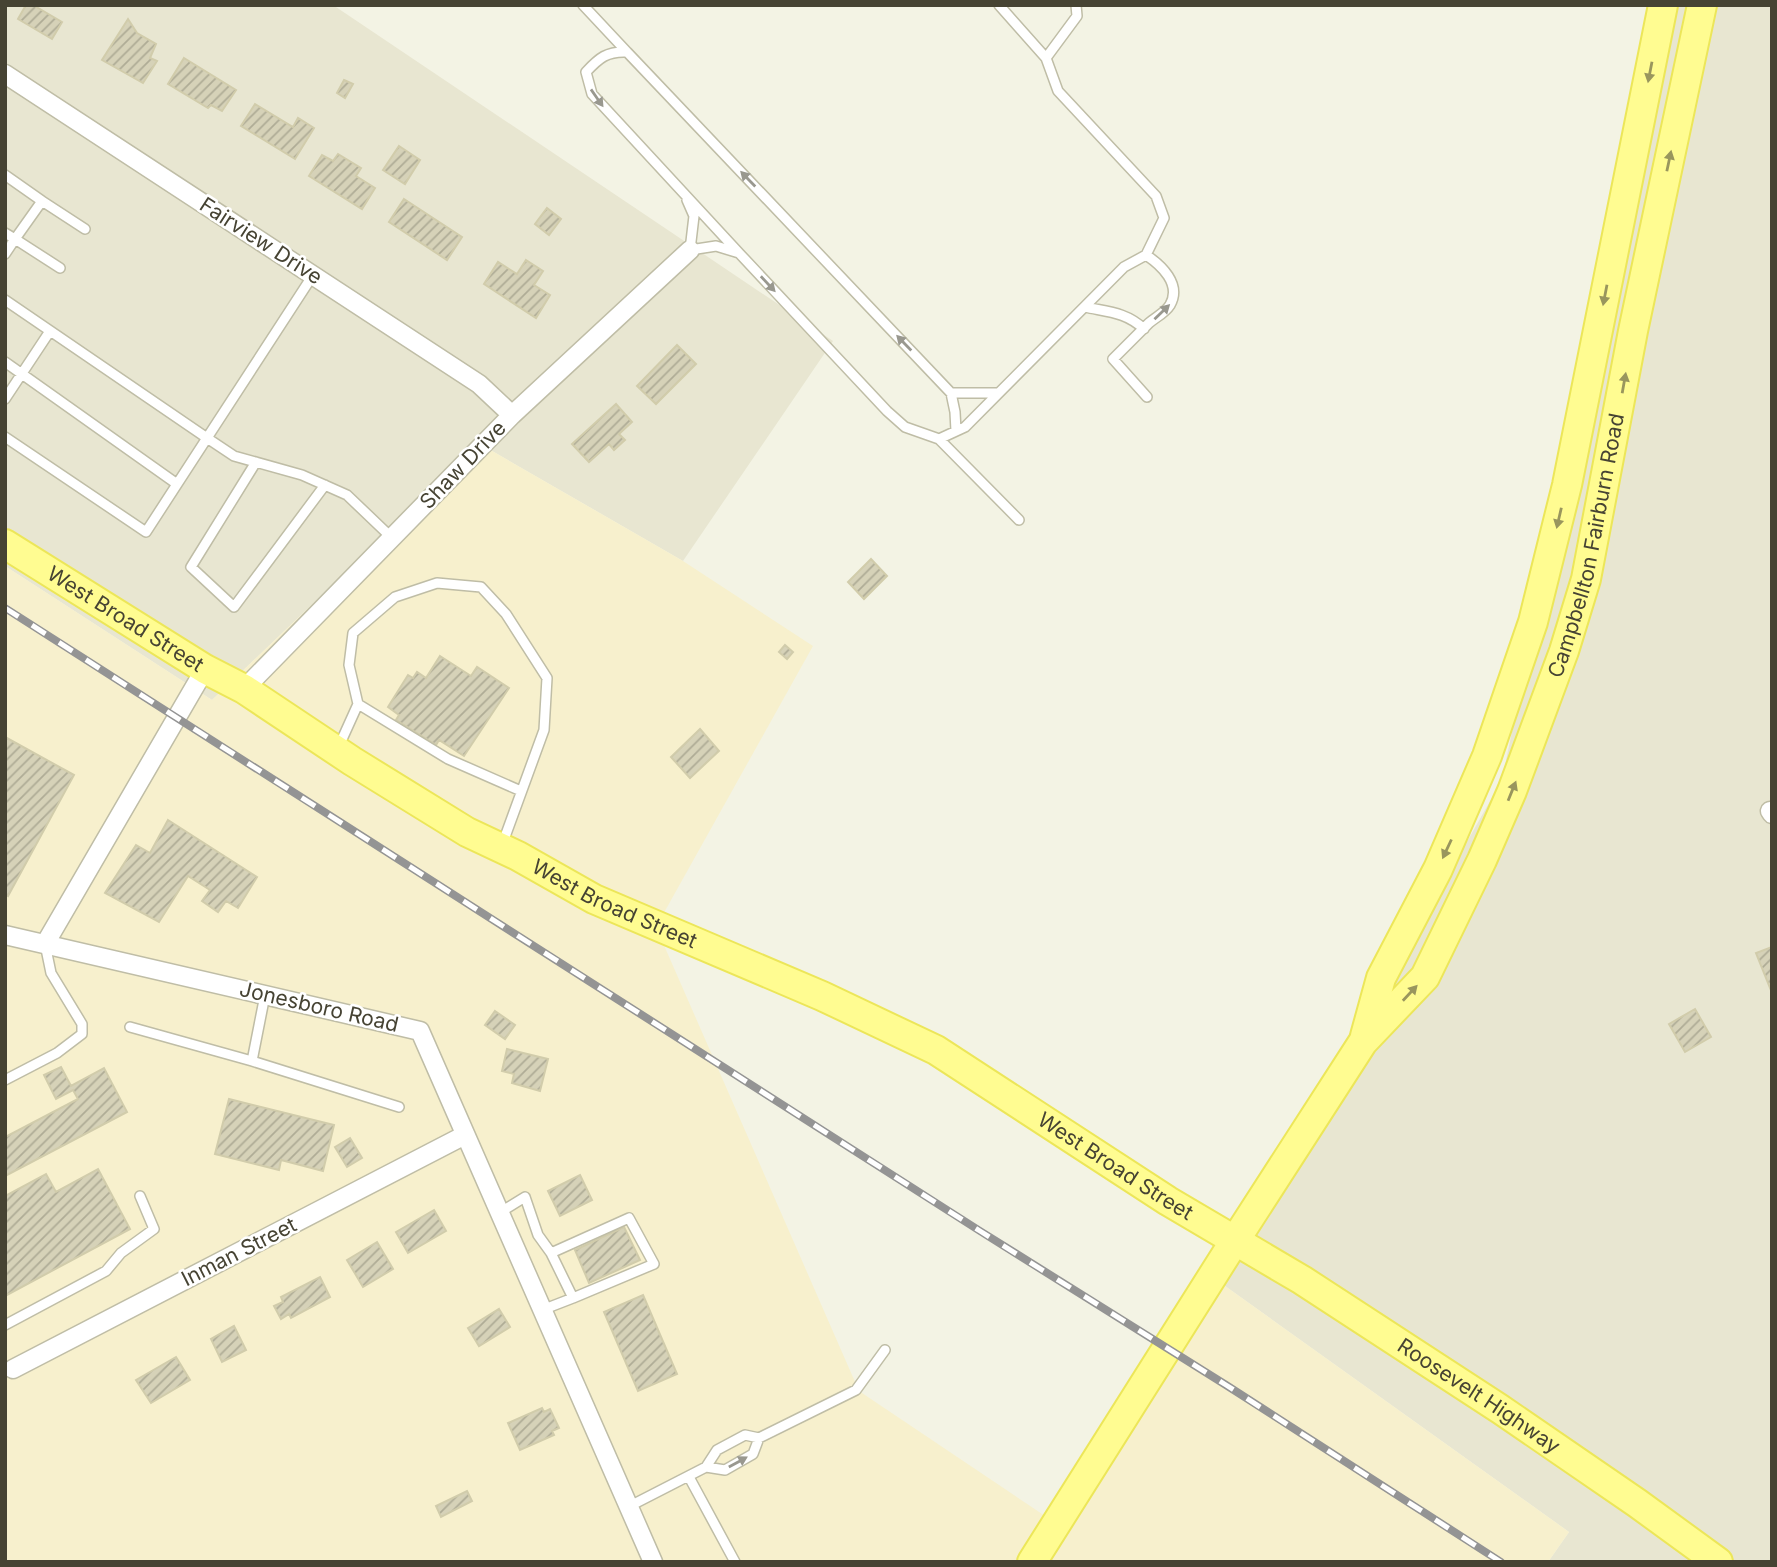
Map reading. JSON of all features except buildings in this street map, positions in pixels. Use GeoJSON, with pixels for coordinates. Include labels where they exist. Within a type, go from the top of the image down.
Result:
{"type":"FeatureCollection","features":[{"type":"Feature","properties":{"kind":"main road","name":"Campbellton Fairburn Road"},"geometry":{"type":"LineString","coordinates":[[1363,1042],[1381,978],[1438,869],[1483,767],[1533,622],[1567,485],[1663,5]]}},
{"type":"Feature","properties":{"kind":"main road","name":"Campbellton Fairburn Road"},"geometry":{"type":"LineString","coordinates":[[1032,1562],[1363,1042],[1425,977],[1512,791],[1587,579],[1633,331],[1702,5]]}},
{"type":"Feature","properties":{"kind":"main road","name":"West Broad Street"},"geometry":{"type":"LineString","coordinates":[[5,544],[205,669],[244,689],[467,832],[594,899],[822,996],[936,1050],[1234,1242]]}},
{"type":"Feature","properties":{"kind":"main road","name":"Roosevelt Highway"},"geometry":{"type":"LineString","coordinates":[[1234,1242],[1302,1280],[1500,1409],[1718,1562]]}},
{"type":"Feature","properties":{"kind":"street","name":"Fairview Drive"},"geometry":{"type":"LineString","coordinates":[[5,74],[479,384],[512,415]]}},
{"type":"Feature","properties":{"kind":"street","name":"Shaw Drive"},"geometry":{"type":"LineString","coordinates":[[244,689],[512,415],[690,250]]}},
{"type":"Feature","properties":{"kind":"street"},"geometry":{"type":"LineString","coordinates":[[45,944],[205,669]]}},
{"type":"Feature","properties":{"kind":"street","name":"Jonesboro Road"},"geometry":{"type":"LineString","coordinates":[[5,935],[420,1031],[653,1562]]}},
{"type":"Feature","properties":{"kind":"street","name":"Inman Street"},"geometry":{"type":"LineString","coordinates":[[13,1369],[465,1135]]}},
{"type":"Feature","properties":{"kind":"lane"},"geometry":{"type":"LineString","coordinates":[[583,5],[951,393],[956,431]]}},
{"type":"Feature","properties":{"kind":"lane"},"geometry":{"type":"LineString","coordinates":[[939,439],[965,427],[1124,267],[1146,255],[1164,218],[1156,196],[1058,91],[1046,58],[999,5]]}},
{"type":"Feature","properties":{"kind":"lane"},"geometry":{"type":"LineString","coordinates":[[1046,58],[1077,16],[1076,5]]}},
{"type":"Feature","properties":{"kind":"lane"},"geometry":{"type":"LineString","coordinates":[[627,52],[614,52],[600,57],[586,72],[592,94],[887,411],[905,427],[939,439],[1019,520]]}},
{"type":"Feature","properties":{"kind":"lane"},"geometry":{"type":"LineString","coordinates":[[5,175],[85,229]]}},
{"type":"Feature","properties":{"kind":"lane"},"geometry":{"type":"LineString","coordinates":[[685,195],[694,216],[690,250],[716,246],[739,253]]}},
{"type":"Feature","properties":{"kind":"lane"},"geometry":{"type":"LineString","coordinates":[[5,254],[42,201]]}},
{"type":"Feature","properties":{"kind":"lane"},"geometry":{"type":"LineString","coordinates":[[5,233],[60,268]]}},
{"type":"Feature","properties":{"kind":"lane"},"geometry":{"type":"LineString","coordinates":[[1146,255],[1162,265],[1172,284],[1172,302],[1113,359],[1147,397]]}},
{"type":"Feature","properties":{"kind":"lane"},"geometry":{"type":"LineString","coordinates":[[5,437],[146,532],[313,275]]}},
{"type":"Feature","properties":{"kind":"lane"},"geometry":{"type":"LineString","coordinates":[[5,300],[234,456],[302,474],[346,495],[392,538]]}},
{"type":"Feature","properties":{"kind":"lane"},"geometry":{"type":"LineString","coordinates":[[1085,307],[1133,318],[1144,329]]}},
{"type":"Feature","properties":{"kind":"lane"},"geometry":{"type":"LineString","coordinates":[[5,399],[50,331]]}},
{"type":"Feature","properties":{"kind":"lane"},"geometry":{"type":"LineString","coordinates":[[5,362],[177,484]]}},
{"type":"Feature","properties":{"kind":"lane"},"geometry":{"type":"LineString","coordinates":[[951,393],[997,393]]}},
{"type":"Feature","properties":{"kind":"lane"},"geometry":{"type":"LineString","coordinates":[[256,462],[191,567],[234,607],[325,485]]}},
{"type":"Feature","properties":{"kind":"lane"},"geometry":{"type":"LineString","coordinates":[[337,751],[358,704],[349,665],[354,633],[395,597],[437,583],[481,587],[512,623],[547,678],[544,730],[501,848]]}},
{"type":"Feature","properties":{"kind":"lane"},"geometry":{"type":"LineString","coordinates":[[358,704],[448,759],[522,791]]}},
{"type":"Feature","properties":{"kind":"lane"},"geometry":{"type":"LineString","coordinates":[[5,1080],[57,1053],[82,1034],[82,1024],[51,973],[45,944]]}},
{"type":"Feature","properties":{"kind":"lane"},"geometry":{"type":"LineString","coordinates":[[253,1061],[265,995]]}},
{"type":"Feature","properties":{"kind":"lane"},"geometry":{"type":"LineString","coordinates":[[130,1027],[253,1061],[399,1107]]}},
{"type":"Feature","properties":{"kind":"lane"},"geometry":{"type":"LineString","coordinates":[[5,1325],[106,1271],[121,1253],[154,1229],[139,1196]]}},
{"type":"Feature","properties":{"kind":"lane"},"geometry":{"type":"LineString","coordinates":[[499,1213],[525,1197],[538,1235],[551,1253],[573,1298]]}},
{"type":"Feature","properties":{"kind":"lane"},"geometry":{"type":"LineString","coordinates":[[542,1310],[654,1264],[628,1218],[551,1253]]}},
{"type":"Feature","properties":{"kind":"lane"},"geometry":{"type":"LineString","coordinates":[[628,1507],[706,1467],[717,1450],[745,1435],[759,1438],[856,1390],[885,1350]]}},
{"type":"Feature","properties":{"kind":"lane"},"geometry":{"type":"LineString","coordinates":[[706,1467],[725,1470],[753,1454],[759,1438]]}},
{"type":"Feature","properties":{"kind":"lane"},"geometry":{"type":"LineString","coordinates":[[689,1477],[735,1562]]}},
{"type":"Feature","properties":{"kind":"shaded area"},"geometry":{"type":"Polygon","coordinates":[[[5,5],[333,5],[833,341],[683,561],[480,444],[212,700],[5,566],[5,5]]]}},
{"type":"Feature","properties":{"kind":"shaded area"},"geometry":{"type":"Polygon","coordinates":[[[1671,5],[1772,5],[1772,1562],[1548,1562],[1569,1532],[1218,1281],[1502,780],[1580,401],[1671,5]]]}},
{"type":"Feature","properties":{"kind":"shaded area"},"geometry":{"type":"Polygon","coordinates":[[[480,444],[683,561],[813,646],[656,927],[859,1391],[1057,1524],[1218,1281],[1569,1532],[1548,1562],[5,1562],[5,566],[212,700],[480,444]]]}},
{"type":"Feature","properties":{"kind":"railway"},"geometry":{"type":"LineString","coordinates":[[5,608],[1501,1562]]}}]}
